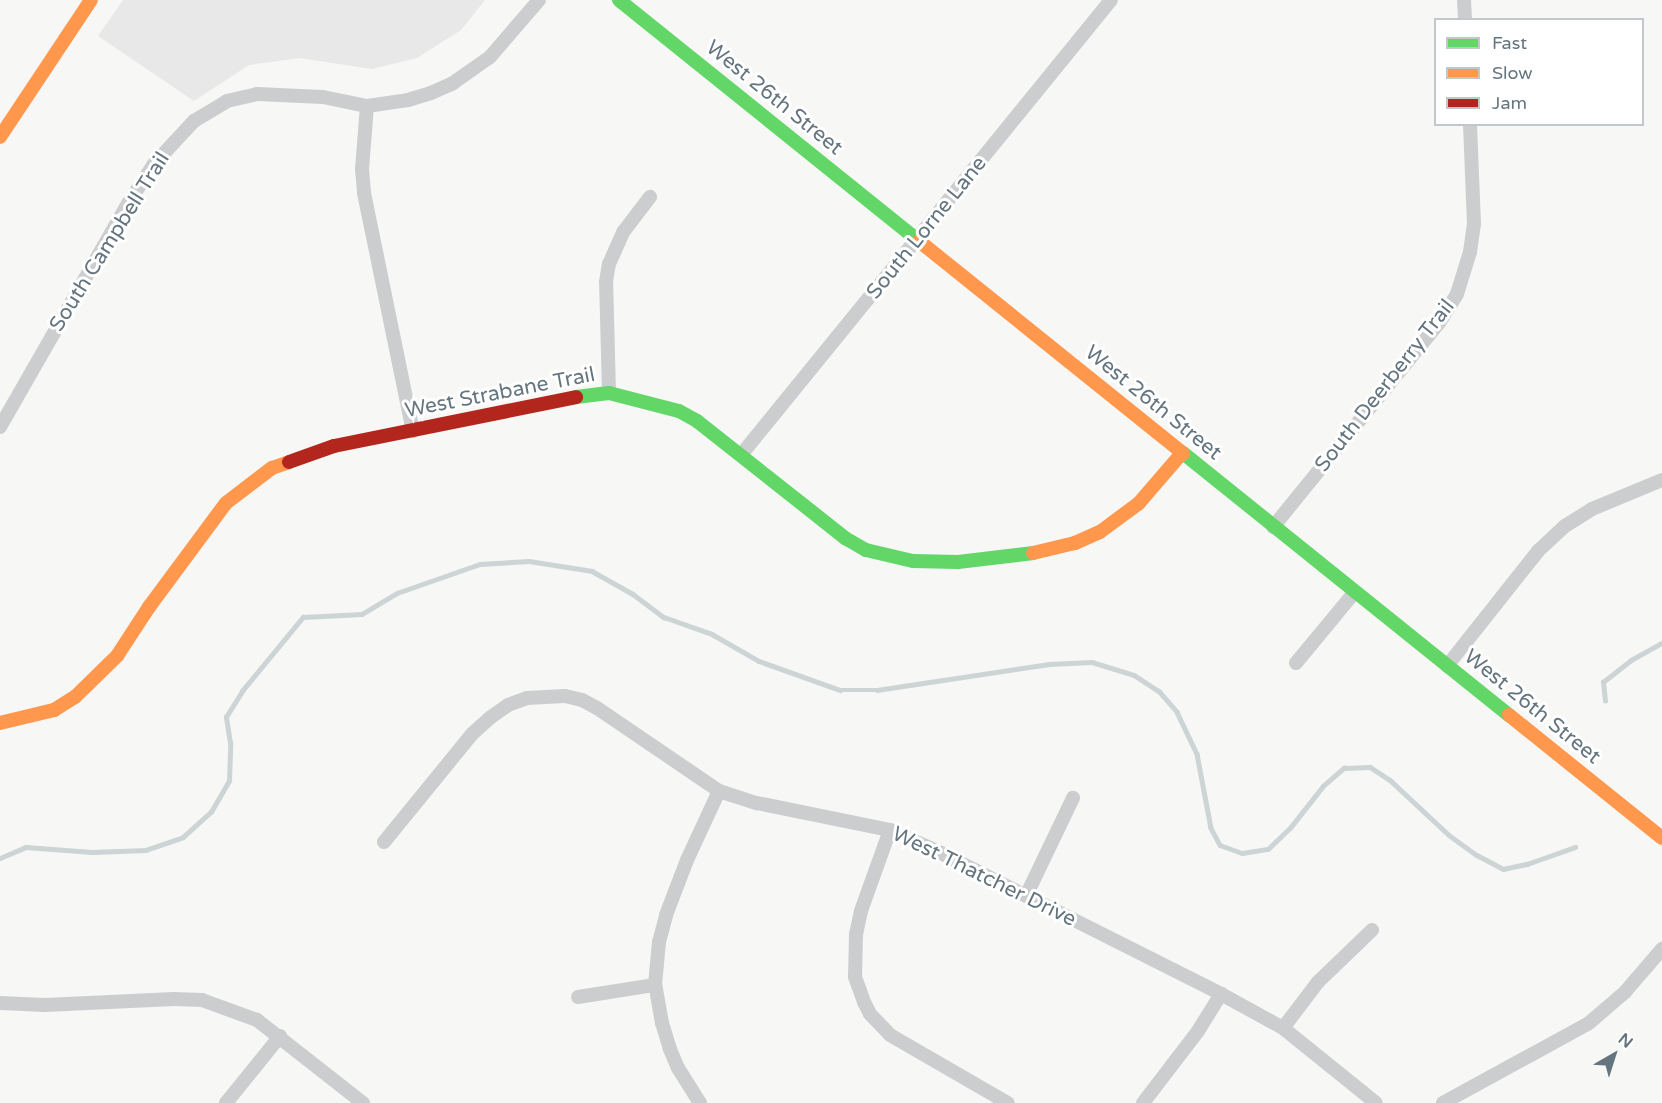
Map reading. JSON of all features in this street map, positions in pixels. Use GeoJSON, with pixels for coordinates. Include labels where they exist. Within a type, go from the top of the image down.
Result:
{"type":"FeatureCollection","features":[{"type":"Feature","properties":{"kind":"main road"},"geometry":{"type":"LineString","coordinates":[[0,138],[91,0]]}},
{"type":"Feature","properties":{"kind":"main road","name":"West 26th Street"},"geometry":{"type":"LineString","coordinates":[[618,0],[1662,838]]}},
{"type":"Feature","properties":{"kind":"main road","name":"West Strabane Trail"},"geometry":{"type":"LineString","coordinates":[[0,723],[54,710],[75,697],[117,656],[149,607],[226,503],[249,483],[272,468],[294,458],[334,446],[574,397],[609,393],[656,402],[679,411],[741,455],[845,538],[866,549],[886,557],[913,561],[958,562],[996,559],[1048,550],[1075,543],[1100,532],[1139,503],[1182,453]]}},
{"type":"Feature","properties":{"kind":"street","name":"South Campbell Trail"},"geometry":{"type":"LineString","coordinates":[[0,427],[129,202],[154,164],[194,121],[227,101],[257,94],[323,97],[367,106],[408,100],[453,83],[490,57],[539,0]]}},
{"type":"Feature","properties":{"kind":"street","name":"South Lorne Lane"},"geometry":{"type":"LineString","coordinates":[[741,455],[1111,0]]}},
{"type":"Feature","properties":{"kind":"street"},"geometry":{"type":"LineString","coordinates":[[1464,0],[1465,18]]}},
{"type":"Feature","properties":{"kind":"street"},"geometry":{"type":"LineString","coordinates":[[367,106],[362,169],[364,193],[413,431]]}},
{"type":"Feature","properties":{"kind":"street","name":"South Deerberry Trail"},"geometry":{"type":"LineString","coordinates":[[1273,527],[1439,323],[1456,294],[1470,252],[1474,224],[1470,126]]}},
{"type":"Feature","properties":{"kind":"street"},"geometry":{"type":"LineString","coordinates":[[609,393],[606,282],[609,264],[624,231],[650,197]]}},
{"type":"Feature","properties":{"kind":"street"},"geometry":{"type":"LineString","coordinates":[[1447,666],[1538,551],[1565,526],[1592,509],[1662,480]]}},
{"type":"Feature","properties":{"kind":"street"},"geometry":{"type":"LineString","coordinates":[[1296,663],[1354,593]]}},
{"type":"Feature","properties":{"kind":"street","name":"West Thatcher Drive"},"geometry":{"type":"LineString","coordinates":[[384,842],[472,734],[508,705],[527,698],[565,696],[597,708],[719,791],[757,803],[890,831],[939,852],[1221,994],[1283,1028],[1376,1103]]}},
{"type":"Feature","properties":{"kind":"street"},"geometry":{"type":"LineString","coordinates":[[700,1103],[682,1077],[670,1048],[662,1023],[655,985],[659,942],[666,915],[719,791]]}},
{"type":"Feature","properties":{"kind":"street"},"geometry":{"type":"LineString","coordinates":[[1026,896],[1073,798]]}},
{"type":"Feature","properties":{"kind":"street"},"geometry":{"type":"LineString","coordinates":[[890,831],[861,911],[856,934],[855,977],[864,1002],[875,1020],[890,1035],[1008,1103]]}},
{"type":"Feature","properties":{"kind":"street"},"geometry":{"type":"LineString","coordinates":[[1283,1028],[1318,982],[1372,930]]}},
{"type":"Feature","properties":{"kind":"street"},"geometry":{"type":"LineString","coordinates":[[1443,1103],[1589,1023],[1625,992],[1662,949]]}},
{"type":"Feature","properties":{"kind":"street"},"geometry":{"type":"LineString","coordinates":[[578,997],[655,985]]}},
{"type":"Feature","properties":{"kind":"street"},"geometry":{"type":"LineString","coordinates":[[1143,1103],[1198,1031],[1221,994]]}},
{"type":"Feature","properties":{"kind":"street"},"geometry":{"type":"LineString","coordinates":[[0,1003],[45,1005],[174,999],[202,1000],[257,1020],[363,1103]]}},
{"type":"Feature","properties":{"kind":"street"},"geometry":{"type":"LineString","coordinates":[[226,1103],[280,1036]]}},
{"type":"Feature","properties":{"kind":"shaded area"},"geometry":{"type":"Polygon","coordinates":[[[123,0],[485,0],[461,30],[417,58],[372,69],[300,58],[249,65],[194,101],[98,36],[123,0]]]}},
{"type":"Feature","properties":{"kind":"waterway"},"geometry":{"type":"LineString","coordinates":[[0,858],[26,847],[92,852],[146,850],[183,837],[211,812],[229,781],[230,743],[226,717],[242,691],[303,617],[362,614],[397,593],[480,564],[529,561],[592,571],[633,594],[664,617],[712,634],[759,661],[840,690],[877,690],[1049,664],[1092,662],[1134,675],[1159,691],[1177,712],[1197,754],[1211,828],[1220,845],[1242,853],[1268,849],[1290,828],[1323,786],[1344,768],[1370,767],[1390,780],[1449,835],[1477,855],[1503,869],[1527,864],[1575,847]]}},
{"type":"Feature","properties":{"kind":"waterway"},"geometry":{"type":"LineString","coordinates":[[1605,701],[1603,682],[1631,660],[1662,643]]}},
{"type":"Feature","properties":{"kind":"traffic: fast"},"geometry":{"type":"LineString","coordinates":[[619,0],[919,241]]}},
{"type":"Feature","properties":{"kind":"traffic: fast"},"geometry":{"type":"LineString","coordinates":[[576,397],[609,393],[679,411],[697,421],[845,538],[866,550],[913,561],[958,562],[1033,553]]}},
{"type":"Feature","properties":{"kind":"traffic: fast"},"geometry":{"type":"LineString","coordinates":[[1183,453],[1509,715]]}},
{"type":"Feature","properties":{"kind":"traffic: slow"},"geometry":{"type":"LineString","coordinates":[[0,137],[91,0]]}},
{"type":"Feature","properties":{"kind":"traffic: slow"},"geometry":{"type":"LineString","coordinates":[[919,241],[1183,453]]}},
{"type":"Feature","properties":{"kind":"traffic: slow"},"geometry":{"type":"LineString","coordinates":[[1033,553],[1075,543],[1100,532],[1139,503],[1182,453]]}},
{"type":"Feature","properties":{"kind":"traffic: slow"},"geometry":{"type":"LineString","coordinates":[[0,723],[54,710],[75,697],[117,656],[149,607],[226,503],[272,468],[289,462]]}},
{"type":"Feature","properties":{"kind":"traffic: slow"},"geometry":{"type":"LineString","coordinates":[[1509,715],[1662,838]]}},
{"type":"Feature","properties":{"kind":"traffic: jam"},"geometry":{"type":"LineString","coordinates":[[289,462],[334,446],[576,397]]}}]}
